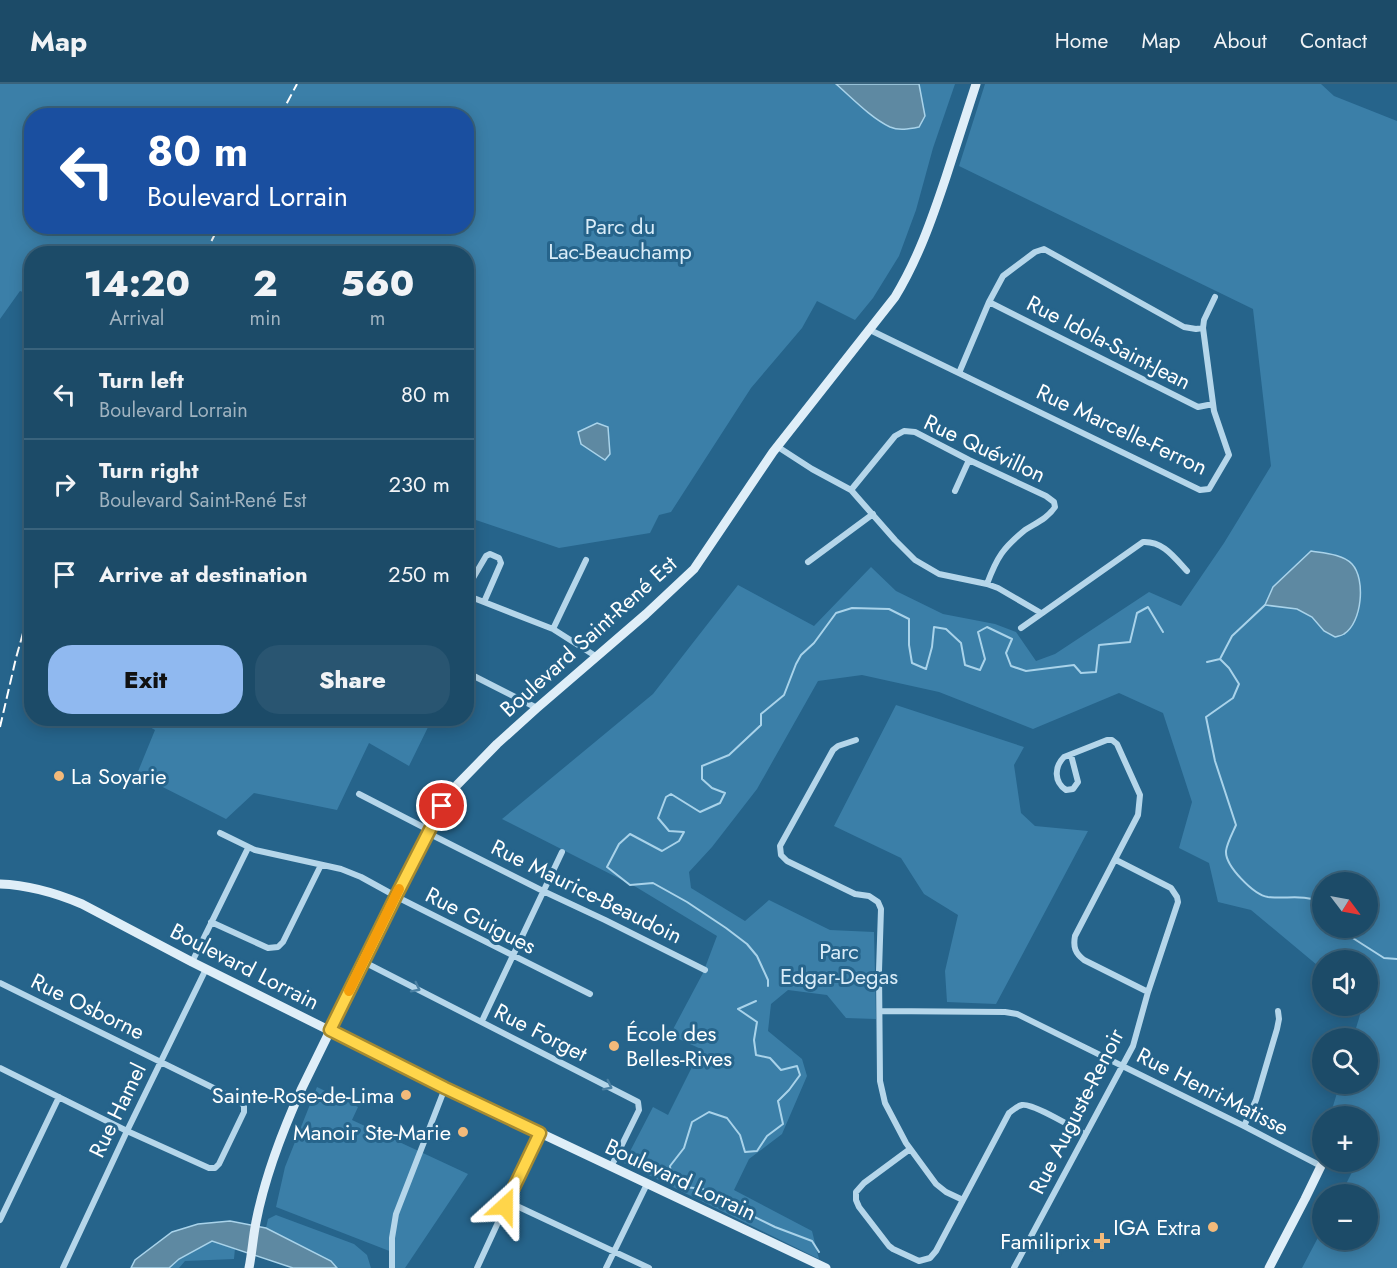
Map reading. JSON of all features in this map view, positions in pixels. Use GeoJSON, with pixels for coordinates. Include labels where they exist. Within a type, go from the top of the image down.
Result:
{"type":"FeatureCollection","features":[{"type":"Feature","properties":{"kind":"street","name":"Boulevard Saint-René Est"},"geometry":{"type":"LineString","coordinates":[[250,1266],[256,1223],[267,1178],[284,1130],[330,1030],[446,799],[497,744],[654,607],[694,569],[778,447],[870,330],[908,276],[924,242],[976,84]]}},
{"type":"Feature","properties":{"kind":"street"},"geometry":{"type":"LineString","coordinates":[[959,372],[989,302],[1003,276],[1035,252],[1044,249],[1184,327],[1203,328]]}},
{"type":"Feature","properties":{"kind":"street","name":"Rue Marcelle-Ferron"},"geometry":{"type":"LineString","coordinates":[[870,330],[1200,490],[1209,489],[1228,455],[1213,404],[1203,328],[1204,320],[1215,297]]}},
{"type":"Feature","properties":{"kind":"street","name":"Rue Idola-Saint-Jean"},"geometry":{"type":"LineString","coordinates":[[989,302],[1198,406],[1213,404]]}},
{"type":"Feature","properties":{"kind":"street","name":"Rue Quévillon"},"geometry":{"type":"LineString","coordinates":[[851,490],[895,436],[904,431],[915,432],[1046,496],[1054,502],[1055,507],[1051,513],[1007,546],[996,562],[987,584]]}},
{"type":"Feature","properties":{"kind":"street"},"geometry":{"type":"LineString","coordinates":[[778,447],[812,470],[851,490],[915,560],[939,574],[998,588],[1041,613]]}},
{"type":"Feature","properties":{"kind":"street"},"geometry":{"type":"LineString","coordinates":[[955,491],[969,460]]}},
{"type":"Feature","properties":{"kind":"street"},"geometry":{"type":"LineString","coordinates":[[808,562],[873,514]]}},
{"type":"Feature","properties":{"kind":"street"},"geometry":{"type":"LineString","coordinates":[[1021,628],[1143,542],[1160,545],[1171,553],[1187,571]]}},
{"type":"Feature","properties":{"kind":"street"},"geometry":{"type":"LineString","coordinates":[[474,576],[486,556],[490,554],[499,558],[501,563],[483,602]]}},
{"type":"Feature","properties":{"kind":"street"},"geometry":{"type":"LineString","coordinates":[[553,629],[586,560]]}},
{"type":"Feature","properties":{"kind":"street"},"geometry":{"type":"LineString","coordinates":[[474,598],[553,629],[597,657]]}},
{"type":"Feature","properties":{"kind":"street"},"geometry":{"type":"LineString","coordinates":[[474,676],[537,708]]}},
{"type":"Feature","properties":{"kind":"street"},"geometry":{"type":"LineString","coordinates":[[856,740],[833,750],[780,846],[781,855],[787,861],[855,894],[869,896],[878,902],[881,909],[880,1081],[885,1103],[910,1149],[936,1184],[963,1200]]}},
{"type":"Feature","properties":{"kind":"street"},"geometry":{"type":"LineString","coordinates":[[1071,755],[1078,782],[1073,789],[1066,790],[1058,783],[1058,765],[1064,758],[1071,755],[1107,740],[1112,740],[1117,744],[1140,795],[1138,815],[1075,936],[1074,948],[1084,960],[1148,992]]}},
{"type":"Feature","properties":{"kind":"street","name":"Rue Maurice-Beaudoin"},"geometry":{"type":"LineString","coordinates":[[359,794],[432,835],[705,970]]}},
{"type":"Feature","properties":{"kind":"street","name":"Rue Guigues"},"geometry":{"type":"LineString","coordinates":[[220,833],[248,848],[354,874],[590,994]]}},
{"type":"Feature","properties":{"kind":"street"},"geometry":{"type":"LineString","coordinates":[[192,962],[248,848]]}},
{"type":"Feature","properties":{"kind":"street"},"geometry":{"type":"LineString","coordinates":[[482,1021],[562,852]]}},
{"type":"Feature","properties":{"kind":"street","name":"Rue Auguste-Renoir"},"geometry":{"type":"LineString","coordinates":[[1014,1268],[1136,1040],[1148,992],[1175,910],[1177,897],[1171,888],[1116,860]]}},
{"type":"Feature","properties":{"kind":"street"},"geometry":{"type":"LineString","coordinates":[[211,922],[268,948],[278,947],[283,942],[321,865]]}},
{"type":"Feature","properties":{"kind":"street","name":"Boulevard Lorrain"},"geometry":{"type":"LineString","coordinates":[[0,884],[30,887],[69,898],[445,1088],[825,1268]]}},
{"type":"Feature","properties":{"kind":"street","name":"Rue Forget"},"geometry":{"type":"LineString","coordinates":[[364,962],[638,1102],[639,1110],[611,1167]]}},
{"type":"Feature","properties":{"kind":"street","name":"Rue Hamel"},"geometry":{"type":"LineString","coordinates":[[63,1268],[206,969]]}},
{"type":"Feature","properties":{"kind":"street","name":"Rue Osborne"},"geometry":{"type":"LineString","coordinates":[[0,983],[240,1101],[244,1106],[244,1112],[215,1168],[209,1168],[127,1131]]}},
{"type":"Feature","properties":{"kind":"street","name":"Rue Henri-Matisse"},"geometry":{"type":"LineString","coordinates":[[880,1011],[1017,1014],[1312,1161]]}},
{"type":"Feature","properties":{"kind":"street"},"geometry":{"type":"LineString","coordinates":[[1244,1126],[1256,1100],[1277,1029],[1278,1011]]}},
{"type":"Feature","properties":{"kind":"street"},"geometry":{"type":"LineString","coordinates":[[0,1068],[127,1131]]}},
{"type":"Feature","properties":{"kind":"street"},"geometry":{"type":"LineString","coordinates":[[392,1268],[392,1238],[396,1214],[445,1088]]}},
{"type":"Feature","properties":{"kind":"street"},"geometry":{"type":"LineString","coordinates":[[0,1220],[59,1097]]}},
{"type":"Feature","properties":{"kind":"street"},"geometry":{"type":"LineString","coordinates":[[910,1149],[864,1183],[856,1192],[858,1207],[888,1246],[919,1261],[930,1258],[936,1251],[1010,1113],[1018,1106],[1033,1107],[1085,1134]]}},
{"type":"Feature","properties":{"kind":"street"},"geometry":{"type":"LineString","coordinates":[[477,1268],[506,1201],[540,1133]]}},
{"type":"Feature","properties":{"kind":"street"},"geometry":{"type":"LineString","coordinates":[[1269,1268],[1318,1172]]}},
{"type":"Feature","properties":{"kind":"street"},"geometry":{"type":"LineString","coordinates":[[606,1268],[647,1184]]}},
{"type":"Feature","properties":{"kind":"street"},"geometry":{"type":"LineString","coordinates":[[506,1201],[649,1268]]}},
{"type":"Feature","properties":{"kind":"green space","name":"Parc du Lac-Beauchamp"},"geometry":{"type":"Polygon","coordinates":[[[0,84],[955,84],[933,148],[916,210],[899,256],[873,298],[855,320],[817,301],[802,328],[751,388],[671,512],[659,515],[650,533],[559,548],[474,519],[474,246],[24,246],[24,292],[20,291],[0,319],[0,84]]]}},
{"type":"Feature","properties":{"kind":"green space","name":"Parc Edgar-Degas"},"geometry":{"type":"Polygon","coordinates":[[[985,84],[1321,84],[1334,96],[1397,121],[1397,1268],[1302,1268],[1312,1249],[1378,1250],[1378,1184],[1346,1184],[1352,1172],[1378,1172],[1378,1106],[1333,1106],[1337,1094],[1378,1094],[1378,1028],[1356,1028],[1360,1016],[1378,1016],[1378,950],[1312,950],[1312,961],[1251,910],[1218,902],[1209,863],[1179,848],[1192,802],[1163,713],[1119,693],[1033,729],[939,692],[862,675],[818,681],[757,789],[712,847],[689,872],[691,888],[745,921],[769,900],[830,930],[874,932],[876,1019],[846,1018],[827,995],[788,990],[771,1004],[768,1031],[802,1059],[807,1076],[782,1134],[749,1159],[734,1190],[812,1231],[819,1259],[624,1163],[653,1107],[668,1115],[701,1049],[670,1035],[703,973],[717,936],[636,887],[502,819],[653,694],[738,585],[814,626],[871,567],[896,591],[943,614],[995,624],[1016,632],[1036,661],[1055,654],[1149,592],[1181,606],[1224,543],[1271,466],[1253,309],[959,166],[985,84]]]}},
{"type":"Feature","properties":{"kind":"green space"},"geometry":{"type":"Polygon","coordinates":[[[896,705],[1024,747],[1014,765],[1021,813],[1035,826],[1088,831],[996,1004],[947,1002],[945,971],[958,915],[924,894],[901,858],[834,826],[896,705]]]}},
{"type":"Feature","properties":{"kind":"green space"},"geometry":{"type":"Polygon","coordinates":[[[148,726],[429,726],[409,766],[369,743],[337,810],[254,793],[226,819],[137,774],[155,730],[148,726]]]}},
{"type":"Feature","properties":{"kind":"green space"},"geometry":{"type":"Polygon","coordinates":[[[317,1087],[358,1107],[352,1120],[468,1174],[405,1268],[392,1268],[392,1252],[276,1207],[285,1167],[317,1087]]]}},
{"type":"Feature","properties":{"kind":"green space"},"geometry":{"type":"Polygon","coordinates":[[[276,1215],[354,1244],[367,1255],[371,1268],[337,1268],[331,1261],[266,1228],[268,1219],[276,1215]]]}},
{"type":"Feature","properties":{"kind":"green space"},"geometry":{"type":"Polygon","coordinates":[[[212,1241],[235,1248],[234,1259],[185,1261],[179,1268],[169,1268],[179,1259],[212,1241]]]}},
{"type":"Feature","properties":{"kind":"shaded area"},"geometry":{"type":"Polygon","coordinates":[[[836,84],[919,84],[925,116],[919,127],[893,128],[869,113],[836,84]]]}},
{"type":"Feature","properties":{"kind":"shaded area"},"geometry":{"type":"Polygon","coordinates":[[[597,423],[608,427],[610,454],[605,460],[581,444],[578,432],[597,423]]]}},
{"type":"Feature","properties":{"kind":"shaded area"},"geometry":{"type":"Polygon","coordinates":[[[1311,551],[1343,558],[1352,564],[1356,571],[1360,590],[1358,611],[1355,621],[1342,635],[1335,637],[1324,631],[1312,617],[1297,609],[1265,605],[1273,587],[1311,551]]]}},
{"type":"Feature","properties":{"kind":"shaded area"},"geometry":{"type":"Polygon","coordinates":[[[230,1221],[266,1228],[331,1261],[337,1268],[293,1268],[212,1241],[179,1259],[169,1268],[131,1268],[135,1260],[172,1232],[198,1224],[230,1221]]]}},
{"type":"Feature","properties":{"kind":"waterway"},"geometry":{"type":"LineString","coordinates":[[1220,659],[1232,636],[1265,605]]}},
{"type":"Feature","properties":{"kind":"waterway"},"geometry":{"type":"LineString","coordinates":[[768,986],[768,980],[757,956],[747,944],[726,928],[653,883],[630,885],[607,867],[619,844],[630,834],[662,851],[679,841],[684,832],[669,831],[658,818],[666,797],[671,794],[700,812],[720,803],[725,793],[712,788],[702,779],[702,766],[729,755],[761,725],[761,714],[784,695],[801,655],[814,643],[836,613],[852,608],[889,609],[909,619],[912,663],[926,669],[934,627],[946,629],[961,643],[965,665],[980,670],[985,659],[978,632],[987,627],[1012,639],[1006,653],[1011,666],[1026,671],[1074,665],[1081,673],[1096,672],[1099,645],[1130,642],[1137,613],[1148,607],[1163,632]]}},
{"type":"Feature","properties":{"kind":"waterway"},"geometry":{"type":"LineString","coordinates":[[1207,662],[1220,659],[1239,684],[1233,698],[1206,717],[1215,761],[1236,825],[1226,851],[1230,864],[1248,886],[1262,895],[1312,899]]}},
{"type":"Feature","properties":{"kind":"waterway"},"geometry":{"type":"LineString","coordinates":[[1353,938],[1384,958],[1397,959]]}},
{"type":"Feature","properties":{"kind":"waterway"},"geometry":{"type":"LineString","coordinates":[[756,1001],[738,1009],[757,1022],[754,1040],[756,1055],[770,1058],[781,1070],[797,1066],[800,1075],[778,1101],[783,1124],[767,1136],[757,1151],[745,1152],[740,1135],[727,1118],[709,1112],[692,1122],[684,1148],[670,1166],[671,1175],[685,1187],[703,1189],[718,1199],[775,1227],[812,1241],[819,1252]]}},
{"type":"Feature","properties":{"kind":"railway"},"geometry":{"type":"LineString","coordinates":[[284,108],[297,84]]}},
{"type":"Feature","properties":{"kind":"railway"},"geometry":{"type":"LineString","coordinates":[[209,246],[215,234]]}},
{"type":"Feature","properties":{"kind":"railway"},"geometry":{"type":"LineString","coordinates":[[0,727],[24,630]]}},
{"type":"Feature","properties":{"kind":"slow traffic"},"geometry":{"type":"LineString","coordinates":[[349,991],[399,889]]}},
{"type":"Feature","properties":{"kind":"place","name":"La Soyarie"},"geometry":{"type":"Point","coordinates":[59,776]}},
{"type":"Feature","properties":{"kind":"place","name":"École des Belles-Rives"},"geometry":{"type":"Point","coordinates":[614,1046]}},
{"type":"Feature","properties":{"kind":"place","name":"Sainte-Rose-de-Lima"},"geometry":{"type":"Point","coordinates":[406,1095]}},
{"type":"Feature","properties":{"kind":"place","name":"Manoir Ste-Marie"},"geometry":{"type":"Point","coordinates":[463,1132]}},
{"type":"Feature","properties":{"kind":"place","name":"IGA Extra"},"geometry":{"type":"Point","coordinates":[1213,1227]}},
{"type":"Feature","properties":{"kind":"place","name":"Familiprix"},"geometry":{"type":"Point","coordinates":[1102,1241]}},
{"type":"Feature","properties":{"kind":"route"},"geometry":{"type":"LineString","coordinates":[[442,806],[330,1030],[540,1133],[505,1206]]}}]}
